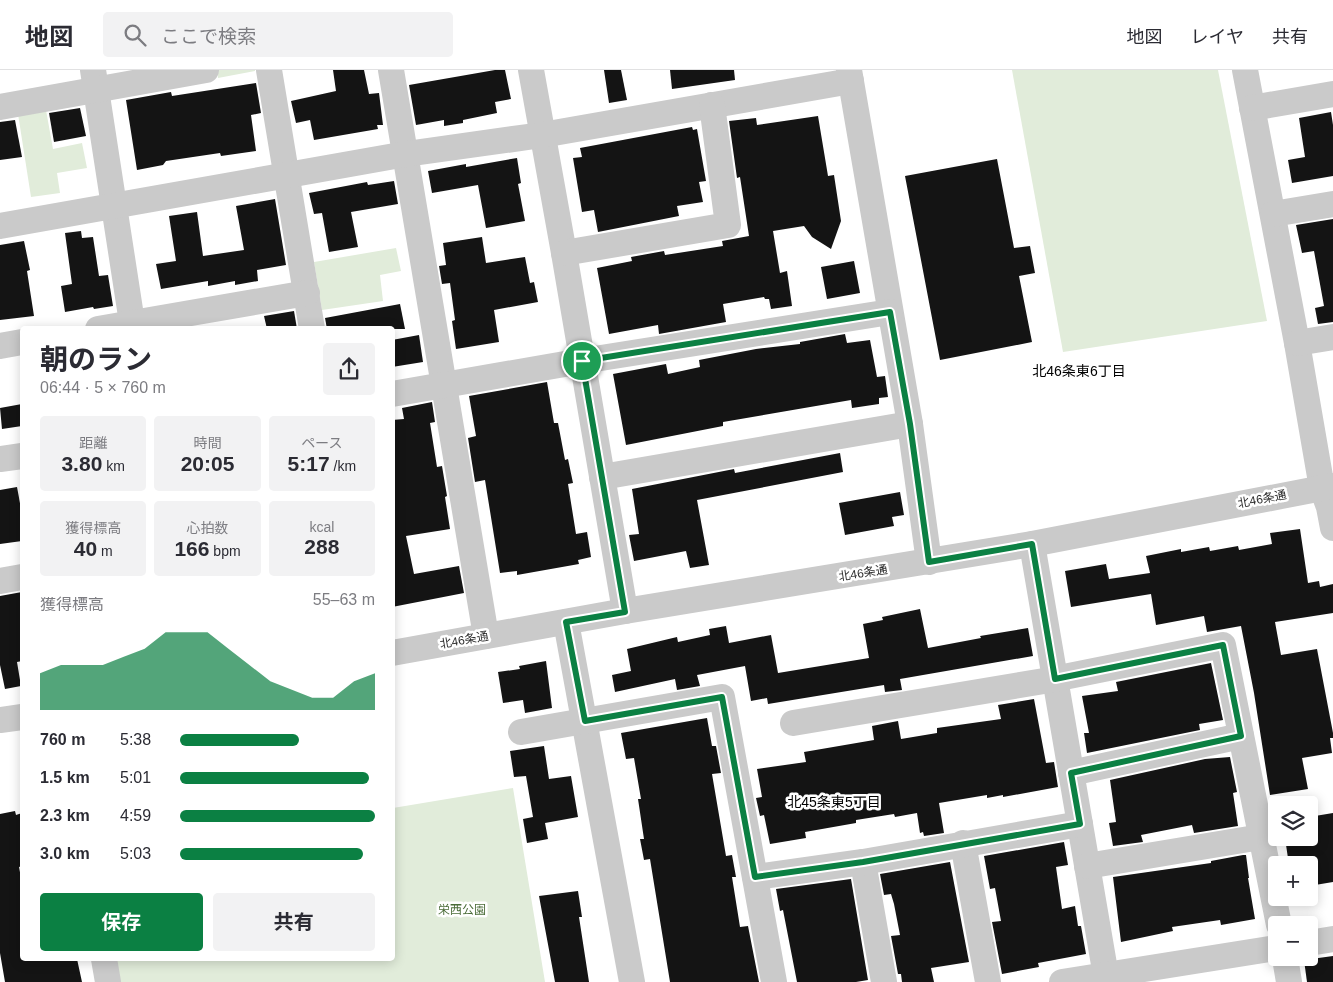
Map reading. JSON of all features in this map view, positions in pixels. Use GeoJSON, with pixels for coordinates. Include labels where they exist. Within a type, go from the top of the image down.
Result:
{"type":"FeatureCollection","features":[{"type":"Feature","properties":{"kind":"street"},"geometry":{"type":"LineString","coordinates":[[0,107],[94,80],[206,70]]}},
{"type":"Feature","properties":{"kind":"street"},"geometry":{"type":"LineString","coordinates":[[269,70],[312,326]]}},
{"type":"Feature","properties":{"kind":"street"},"geometry":{"type":"LineString","coordinates":[[391,70],[486,636]]}},
{"type":"Feature","properties":{"kind":"street"},"geometry":{"type":"LineString","coordinates":[[531,70],[625,612]]}},
{"type":"Feature","properties":{"kind":"street"},"geometry":{"type":"LineString","coordinates":[[1245,70],[1297,343],[1327,487],[1333,528]]}},
{"type":"Feature","properties":{"kind":"street"},"geometry":{"type":"LineString","coordinates":[[0,226],[406,154],[542,135],[712,105],[850,76],[910,424],[929,562]]}},
{"type":"Feature","properties":{"kind":"street"},"geometry":{"type":"LineString","coordinates":[[94,80],[133,326],[307,293]]}},
{"type":"Feature","properties":{"kind":"street"},"geometry":{"type":"LineString","coordinates":[[1252,108],[1333,94]]}},
{"type":"Feature","properties":{"kind":"street"},"geometry":{"type":"LineString","coordinates":[[564,253],[728,225],[712,105]]}},
{"type":"Feature","properties":{"kind":"street"},"geometry":{"type":"LineString","coordinates":[[1273,214],[1333,204]]}},
{"type":"Feature","properties":{"kind":"street"},"geometry":{"type":"LineString","coordinates":[[395,394],[582,361],[890,312]]}},
{"type":"Feature","properties":{"kind":"street"},"geometry":{"type":"LineString","coordinates":[[1297,343],[1333,337]]}},
{"type":"Feature","properties":{"kind":"street"},"geometry":{"type":"LineString","coordinates":[[0,346],[20,342]]}},
{"type":"Feature","properties":{"kind":"street"},"geometry":{"type":"LineString","coordinates":[[602,477],[910,424]]}},
{"type":"Feature","properties":{"kind":"street"},"geometry":{"type":"LineString","coordinates":[[0,460],[20,456]]}},
{"type":"Feature","properties":{"kind":"street","name":"北46条通"},"geometry":{"type":"LineString","coordinates":[[395,651],[1032,544],[1327,487]]}},
{"type":"Feature","properties":{"kind":"street"},"geometry":{"type":"LineString","coordinates":[[1032,544],[1106,979]]}},
{"type":"Feature","properties":{"kind":"street"},"geometry":{"type":"LineString","coordinates":[[0,581],[20,577]]}},
{"type":"Feature","properties":{"kind":"street"},"geometry":{"type":"LineString","coordinates":[[566,622],[632,982]]}},
{"type":"Feature","properties":{"kind":"street"},"geometry":{"type":"LineString","coordinates":[[793,723],[1055,679],[1223,645],[1276,916]]}},
{"type":"Feature","properties":{"kind":"street"},"geometry":{"type":"LineString","coordinates":[[521,732],[722,697],[774,982]]}},
{"type":"Feature","properties":{"kind":"street"},"geometry":{"type":"LineString","coordinates":[[0,720],[20,717]]}},
{"type":"Feature","properties":{"kind":"street"},"geometry":{"type":"LineString","coordinates":[[1071,773],[1241,736]]}},
{"type":"Feature","properties":{"kind":"street"},"geometry":{"type":"LineString","coordinates":[[755,877],[863,862],[1080,824]]}},
{"type":"Feature","properties":{"kind":"street"},"geometry":{"type":"LineString","coordinates":[[1087,866],[1261,837]]}},
{"type":"Feature","properties":{"kind":"street"},"geometry":{"type":"LineString","coordinates":[[963,843],[988,982]]}},
{"type":"Feature","properties":{"kind":"street"},"geometry":{"type":"LineString","coordinates":[[863,862],[884,982]]}},
{"type":"Feature","properties":{"kind":"street"},"geometry":{"type":"LineString","coordinates":[[1318,942],[1333,939]]}},
{"type":"Feature","properties":{"kind":"street"},"geometry":{"type":"LineString","coordinates":[[1062,982],[1106,979],[1268,949]]}},
{"type":"Feature","properties":{"kind":"street"},"geometry":{"type":"LineString","coordinates":[[104,961],[108,982]]}},
{"type":"Feature","properties":{"kind":"street"},"geometry":{"type":"LineString","coordinates":[[1286,966],[1289,982]]}},
{"type":"Feature","properties":{"kind":"green space"},"geometry":{"type":"Polygon","coordinates":[[[217,70],[255,70],[255,71],[218,78],[217,70]]]}},
{"type":"Feature","properties":{"kind":"green space"},"geometry":{"type":"Polygon","coordinates":[[[1012,70],[1218,70],[1267,321],[1063,352],[1012,70]]]}},
{"type":"Feature","properties":{"kind":"green space"},"geometry":{"type":"Polygon","coordinates":[[[46,110],[53,149],[82,143],[87,168],[57,173],[60,193],[31,197],[18,114],[46,110]]]}},
{"type":"Feature","properties":{"kind":"green space"},"geometry":{"type":"Polygon","coordinates":[[[396,248],[401,271],[380,275],[383,301],[322,310],[314,262],[396,248]]]}},
{"type":"Feature","properties":{"kind":"green space","name":"栄西公園"},"geometry":{"type":"Polygon","coordinates":[[[513,788],[545,982],[118,982],[114,961],[395,961],[395,808],[513,788]]]}},
{"type":"Feature","properties":{"kind":"building"},"geometry":{"type":"Polygon","coordinates":[[[333,70],[364,70],[369,94],[379,93],[383,125],[377,125],[378,129],[314,140],[310,120],[296,123],[291,101],[336,91],[333,70]]]}},
{"type":"Feature","properties":{"kind":"building"},"geometry":{"type":"Polygon","coordinates":[[[495,70],[505,70],[511,99],[495,102],[497,113],[463,120],[463,123],[444,126],[444,120],[416,125],[409,85],[495,70]]]}},
{"type":"Feature","properties":{"kind":"building"},"geometry":{"type":"Polygon","coordinates":[[[604,70],[621,70],[627,100],[609,103],[604,70]]]}},
{"type":"Feature","properties":{"kind":"building"},"geometry":{"type":"Polygon","coordinates":[[[670,70],[734,70],[735,80],[672,89],[670,70]]]}},
{"type":"Feature","properties":{"kind":"building"},"geometry":{"type":"Polygon","coordinates":[[[256,83],[261,113],[251,115],[256,151],[221,156],[220,153],[166,161],[163,165],[137,170],[126,100],[171,92],[172,96],[256,83]]]}},
{"type":"Feature","properties":{"kind":"building"},"geometry":{"type":"Polygon","coordinates":[[[80,108],[86,136],[54,142],[49,113],[80,108]]]}},
{"type":"Feature","properties":{"kind":"building"},"geometry":{"type":"Polygon","coordinates":[[[1331,112],[1333,125],[1333,176],[1292,183],[1288,160],[1305,157],[1299,118],[1331,112]]]}},
{"type":"Feature","properties":{"kind":"building"},"geometry":{"type":"Polygon","coordinates":[[[818,116],[828,176],[834,175],[841,221],[831,249],[812,237],[804,226],[773,231],[780,273],[787,271],[792,306],[771,309],[769,299],[764,297],[723,304],[726,322],[659,334],[658,325],[609,334],[597,268],[632,261],[631,257],[664,251],[665,255],[723,246],[722,241],[749,236],[740,177],[737,178],[729,121],[756,118],[757,125],[818,116]]]}},
{"type":"Feature","properties":{"kind":"building"},"geometry":{"type":"Polygon","coordinates":[[[15,120],[22,157],[0,160],[0,122],[15,120]]]}},
{"type":"Feature","properties":{"kind":"building"},"geometry":{"type":"Polygon","coordinates":[[[692,127],[693,130],[697,129],[706,181],[699,182],[703,202],[677,206],[679,216],[598,232],[594,210],[582,212],[573,158],[582,157],[580,148],[692,127]]]}},
{"type":"Feature","properties":{"kind":"building"},"geometry":{"type":"Polygon","coordinates":[[[517,158],[521,183],[518,184],[525,221],[486,228],[478,185],[432,193],[428,171],[466,164],[466,167],[517,158]]]}},
{"type":"Feature","properties":{"kind":"building"},"geometry":{"type":"Polygon","coordinates":[[[997,159],[1014,248],[1030,246],[1035,273],[1019,276],[1032,342],[940,360],[905,176],[997,159]]]}},
{"type":"Feature","properties":{"kind":"building"},"geometry":{"type":"Polygon","coordinates":[[[394,181],[398,204],[351,212],[358,247],[329,252],[322,213],[314,214],[309,193],[367,182],[368,185],[394,181]]]}},
{"type":"Feature","properties":{"kind":"building"},"geometry":{"type":"Polygon","coordinates":[[[275,199],[286,265],[257,270],[258,281],[235,285],[235,281],[208,286],[208,281],[161,289],[156,264],[176,261],[169,216],[197,212],[203,256],[244,250],[236,206],[275,199]]]}},
{"type":"Feature","properties":{"kind":"building"},"geometry":{"type":"Polygon","coordinates":[[[1333,219],[1333,322],[1318,324],[1315,308],[1324,306],[1314,251],[1302,253],[1296,225],[1333,219]]]}},
{"type":"Feature","properties":{"kind":"building"},"geometry":{"type":"Polygon","coordinates":[[[81,231],[82,238],[93,237],[99,276],[108,275],[113,306],[65,312],[61,286],[72,284],[65,233],[81,231]]]}},
{"type":"Feature","properties":{"kind":"building"},"geometry":{"type":"Polygon","coordinates":[[[482,237],[486,263],[525,257],[530,283],[534,282],[538,302],[494,310],[499,342],[456,349],[452,321],[455,320],[450,283],[442,284],[439,266],[446,265],[443,243],[482,237]]]}},
{"type":"Feature","properties":{"kind":"building"},"geometry":{"type":"Polygon","coordinates":[[[24,241],[30,270],[27,271],[34,316],[0,320],[0,245],[24,241]]]}},
{"type":"Feature","properties":{"kind":"building"},"geometry":{"type":"Polygon","coordinates":[[[854,261],[860,293],[827,299],[821,267],[854,261]]]}},
{"type":"Feature","properties":{"kind":"building"},"geometry":{"type":"Polygon","coordinates":[[[400,304],[405,329],[395,329],[395,326],[326,326],[325,318],[400,304]]]}},
{"type":"Feature","properties":{"kind":"building"},"geometry":{"type":"Polygon","coordinates":[[[294,311],[296,326],[266,326],[264,316],[294,311]]]}},
{"type":"Feature","properties":{"kind":"building"},"geometry":{"type":"Polygon","coordinates":[[[845,334],[847,343],[870,340],[877,377],[885,376],[888,397],[879,398],[879,404],[852,408],[851,400],[723,422],[723,426],[626,445],[613,374],[666,364],[668,374],[700,367],[699,360],[756,349],[800,344],[800,342],[845,334]]]}},
{"type":"Feature","properties":{"kind":"building"},"geometry":{"type":"Polygon","coordinates":[[[419,335],[423,362],[395,367],[395,339],[419,335]]]}},
{"type":"Feature","properties":{"kind":"building"},"geometry":{"type":"Polygon","coordinates":[[[547,382],[554,423],[558,423],[565,460],[568,459],[573,483],[568,484],[576,534],[587,532],[591,557],[578,560],[579,564],[517,575],[517,571],[500,573],[485,480],[475,482],[468,438],[476,436],[469,396],[547,382]]]}},
{"type":"Feature","properties":{"kind":"building"},"geometry":{"type":"Polygon","coordinates":[[[432,402],[435,422],[430,423],[437,467],[442,466],[450,529],[406,536],[414,574],[459,566],[464,593],[395,606],[395,420],[404,419],[402,408],[432,402]]]}},
{"type":"Feature","properties":{"kind":"building"},"geometry":{"type":"Polygon","coordinates":[[[20,404],[20,426],[2,429],[0,408],[20,404]]]}},
{"type":"Feature","properties":{"kind":"building"},"geometry":{"type":"Polygon","coordinates":[[[840,453],[843,472],[697,500],[709,565],[690,568],[686,551],[634,561],[629,535],[639,534],[632,489],[734,469],[735,473],[840,453]]]}},
{"type":"Feature","properties":{"kind":"building"},"geometry":{"type":"Polygon","coordinates":[[[17,487],[20,503],[20,541],[0,544],[0,490],[17,487]]]}},
{"type":"Feature","properties":{"kind":"building"},"geometry":{"type":"Polygon","coordinates":[[[900,492],[904,515],[892,517],[894,526],[845,535],[839,503],[900,492]]]}},
{"type":"Feature","properties":{"kind":"building"},"geometry":{"type":"Polygon","coordinates":[[[1300,529],[1308,583],[1319,581],[1320,587],[1333,584],[1333,613],[1275,622],[1281,655],[1317,649],[1333,733],[1333,738],[1330,738],[1332,753],[1302,758],[1308,789],[1270,795],[1241,626],[1207,632],[1204,616],[1156,625],[1151,594],[1071,607],[1065,571],[1106,564],[1109,579],[1150,573],[1146,556],[1181,549],[1181,552],[1209,547],[1210,551],[1238,546],[1239,550],[1272,544],[1270,533],[1300,529]]]}},
{"type":"Feature","properties":{"kind":"building"},"geometry":{"type":"Polygon","coordinates":[[[20,592],[20,661],[17,662],[20,686],[5,689],[0,665],[0,596],[20,592]]]}},
{"type":"Feature","properties":{"kind":"building"},"geometry":{"type":"Polygon","coordinates":[[[920,609],[928,648],[981,638],[980,636],[1028,628],[1033,656],[900,679],[902,690],[885,692],[884,685],[768,704],[767,698],[751,701],[745,666],[697,675],[700,686],[677,690],[675,679],[615,692],[612,675],[631,671],[627,649],[677,637],[678,642],[710,635],[709,629],[726,626],[729,643],[771,635],[778,673],[869,658],[863,624],[883,620],[882,617],[920,609]]]}},
{"type":"Feature","properties":{"kind":"building"},"geometry":{"type":"Polygon","coordinates":[[[546,661],[552,708],[525,713],[523,700],[503,703],[498,672],[520,669],[519,666],[546,661]]]}},
{"type":"Feature","properties":{"kind":"building"},"geometry":{"type":"Polygon","coordinates":[[[1211,663],[1223,720],[1199,724],[1200,730],[1087,753],[1084,733],[1089,733],[1082,696],[1118,691],[1116,682],[1211,663]]]}},
{"type":"Feature","properties":{"kind":"building"},"geometry":{"type":"Polygon","coordinates":[[[1034,699],[1046,763],[1054,762],[1058,787],[1003,797],[1003,795],[987,798],[987,795],[939,803],[944,833],[924,836],[923,832],[920,833],[917,813],[895,817],[894,814],[856,820],[856,823],[805,832],[806,838],[770,844],[764,815],[760,816],[756,798],[762,797],[757,769],[806,762],[804,752],[874,740],[872,726],[898,721],[901,739],[937,733],[937,728],[1001,719],[998,705],[1034,699]]]}},
{"type":"Feature","properties":{"kind":"building"},"geometry":{"type":"Polygon","coordinates":[[[707,718],[712,746],[716,746],[721,773],[712,774],[726,856],[732,855],[736,877],[732,877],[740,927],[748,926],[759,982],[670,982],[650,859],[644,860],[640,839],[644,839],[638,799],[641,799],[634,758],[626,759],[621,733],[707,718]]]}},
{"type":"Feature","properties":{"kind":"building"},"geometry":{"type":"Polygon","coordinates":[[[544,746],[549,779],[571,776],[578,817],[545,823],[548,839],[527,843],[523,819],[533,817],[526,776],[514,777],[510,751],[544,746]]]}},
{"type":"Feature","properties":{"kind":"building"},"geometry":{"type":"Polygon","coordinates":[[[1230,757],[1237,792],[1233,793],[1238,826],[1194,833],[1192,825],[1141,835],[1143,842],[1113,846],[1109,823],[1116,822],[1110,780],[1205,759],[1230,757]]]}},
{"type":"Feature","properties":{"kind":"building"},"geometry":{"type":"Polygon","coordinates":[[[15,811],[16,815],[20,814],[20,961],[77,961],[82,982],[5,982],[0,953],[0,814],[15,811]]]}},
{"type":"Feature","properties":{"kind":"building"},"geometry":{"type":"Polygon","coordinates":[[[1333,813],[1333,882],[1318,884],[1318,856],[1288,856],[1286,846],[1318,846],[1318,816],[1333,813]]]}},
{"type":"Feature","properties":{"kind":"building"},"geometry":{"type":"Polygon","coordinates":[[[1064,842],[1068,865],[1056,867],[1062,909],[1075,906],[1078,926],[1081,926],[1086,954],[1038,963],[1039,967],[1002,974],[992,922],[1001,921],[995,888],[990,889],[984,856],[1064,842]]]}},
{"type":"Feature","properties":{"kind":"building"},"geometry":{"type":"Polygon","coordinates":[[[1246,855],[1255,919],[1221,925],[1220,920],[1172,927],[1173,931],[1121,942],[1113,877],[1211,863],[1211,861],[1246,855]]]}},
{"type":"Feature","properties":{"kind":"building"},"geometry":{"type":"Polygon","coordinates":[[[950,862],[969,962],[931,968],[934,982],[902,982],[901,974],[898,974],[891,936],[900,935],[894,904],[891,894],[884,895],[880,874],[950,862]]]}},
{"type":"Feature","properties":{"kind":"building"},"geometry":{"type":"Polygon","coordinates":[[[851,879],[868,980],[856,982],[797,982],[783,910],[780,911],[776,889],[851,879]]]}},
{"type":"Feature","properties":{"kind":"building"},"geometry":{"type":"Polygon","coordinates":[[[578,891],[582,917],[579,917],[589,982],[555,982],[539,896],[578,891]]]}},
{"type":"Feature","properties":{"kind":"building"},"geometry":{"type":"Polygon","coordinates":[[[1333,956],[1333,982],[1307,982],[1305,966],[1318,966],[1318,958],[1333,956]]]}},
{"type":"Feature","properties":{"kind":"district","name":"北46条東6丁目"},"geometry":{"type":"Point","coordinates":[1079,371]}},
{"type":"Feature","properties":{"kind":"district","name":"北45条東5丁目"},"geometry":{"type":"Point","coordinates":[834,802]}},
{"type":"Feature","properties":{"kind":"route"},"geometry":{"type":"LineString","coordinates":[[890,312],[910,424],[929,562],[1032,544],[1055,679],[1223,645],[1241,736],[1071,773],[1080,824],[863,862],[755,877],[722,697],[585,721],[566,622],[625,612],[582,361],[890,312]]}}]}
